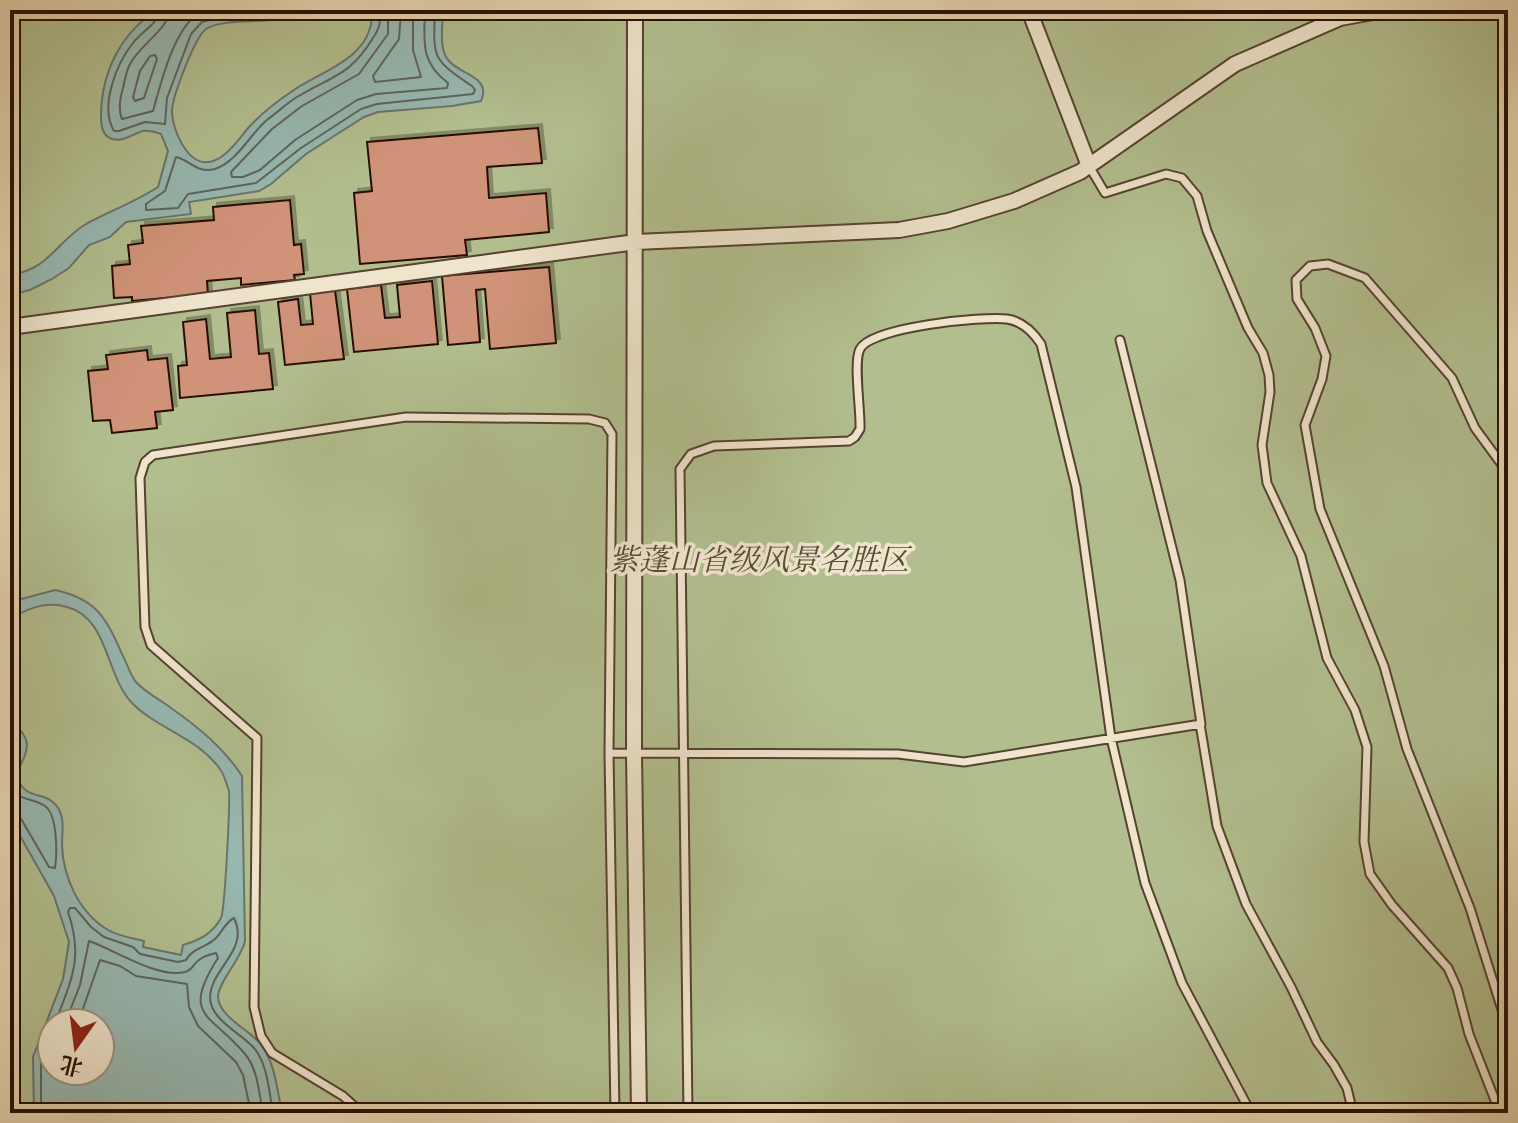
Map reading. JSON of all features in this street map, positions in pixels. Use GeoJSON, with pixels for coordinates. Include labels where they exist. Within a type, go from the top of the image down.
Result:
{"type":"FeatureCollection","features":[{"type":"Feature","properties":{"kind":"street"},"geometry":{"type":"LineString","coordinates":[[635,10],[634,753],[639,1113]]}},
{"type":"Feature","properties":{"kind":"street"},"geometry":{"type":"LineString","coordinates":[[1029,10],[1089,166]]}},
{"type":"Feature","properties":{"kind":"street"},"geometry":{"type":"LineString","coordinates":[[10,327],[636,242],[899,230],[948,221],[1014,201],[1089,166],[1235,64],[1340,18],[1384,10]]}},
{"type":"Feature","properties":{"kind":"lane"},"geometry":{"type":"LineString","coordinates":[[1089,166],[1105,193],[1166,174],[1182,178],[1197,196],[1207,231],[1248,328],[1263,353],[1269,375],[1270,392],[1262,445],[1267,483],[1301,556],[1327,658],[1355,710],[1367,747],[1364,842],[1370,874],[1382,893],[1448,968],[1457,988],[1469,1034],[1500,1113]]}},
{"type":"Feature","properties":{"kind":"lane"},"geometry":{"type":"LineString","coordinates":[[1508,473],[1475,428],[1452,378],[1365,278],[1328,264],[1310,266],[1296,280],[1297,299],[1315,328],[1326,356],[1322,379],[1305,425],[1320,509],[1384,666],[1407,749],[1470,908],[1508,1029]]}},
{"type":"Feature","properties":{"kind":"lane"},"geometry":{"type":"LineString","coordinates":[[688,1113],[680,469],[691,454],[714,446],[849,441],[860,429],[858,359],[861,348],[869,340],[910,326],[1007,319],[1026,327],[1041,344],[1066,444],[1076,487],[1111,738],[1145,883],[1182,983],[1251,1113]]}},
{"type":"Feature","properties":{"kind":"lane"},"geometry":{"type":"LineString","coordinates":[[1120,340],[1180,580],[1217,826],[1246,904],[1317,1042],[1347,1088],[1353,1113]]}},
{"type":"Feature","properties":{"kind":"lane"},"geometry":{"type":"LineString","coordinates":[[362,1113],[343,1096],[272,1053],[261,1036],[254,1007],[257,738],[151,645],[145,627],[140,478],[145,462],[153,455],[406,417],[589,419],[605,423],[612,434],[609,753],[615,1113]]}},
{"type":"Feature","properties":{"kind":"lane"},"geometry":{"type":"LineString","coordinates":[[609,753],[898,754],[964,762],[1200,724]]}},
{"type":"Feature","properties":{"kind":"lane"},"geometry":{"type":"LineString","coordinates":[[10,889],[10,908]]}},
{"type":"Feature","properties":{"kind":"green space","name":"紫蓬山省级风景名胜区"},"geometry":{"type":"Polygon","coordinates":[[[10,10],[1508,10],[1508,1113],[10,1113],[10,10]]]}},
{"type":"Feature","properties":{"kind":"water"},"geometry":{"type":"Polygon","coordinates":[[[157,10],[331,10],[272,20],[219,24],[201,34],[184,69],[172,113],[186,149],[203,162],[223,156],[274,104],[353,54],[369,32],[372,17],[365,10],[443,10],[443,50],[454,66],[479,81],[483,93],[481,101],[378,112],[364,117],[306,154],[259,191],[189,202],[191,214],[126,222],[110,237],[89,245],[69,268],[52,279],[30,290],[10,295],[10,275],[34,267],[86,224],[158,187],[168,151],[161,134],[145,131],[112,139],[104,132],[101,117],[105,83],[116,54],[133,30],[157,10]]]}},
{"type":"Feature","properties":{"kind":"water"},"geometry":{"type":"Polygon","coordinates":[[[55,590],[90,605],[111,630],[136,682],[210,739],[242,776],[245,941],[218,997],[228,1016],[259,1042],[269,1057],[282,1113],[34,1113],[33,1057],[36,1049],[36,1087],[116,1087],[116,1007],[52,1007],[63,979],[69,942],[54,896],[10,818],[10,719],[23,734],[27,746],[16,775],[20,784],[30,793],[53,802],[60,812],[63,857],[74,893],[98,923],[116,934],[144,941],[143,947],[181,955],[183,945],[205,936],[221,918],[226,877],[229,791],[221,771],[211,758],[132,703],[116,678],[99,635],[81,613],[59,605],[44,605],[10,619],[10,602],[55,590]]]}},
{"type":"Feature","properties":{"kind":"building"},"geometry":{"type":"Polygon","coordinates":[[[538,128],[542,163],[487,167],[489,198],[546,193],[549,232],[465,240],[467,255],[360,264],[354,193],[372,191],[367,142],[538,128]]]}},
{"type":"Feature","properties":{"kind":"building"},"geometry":{"type":"Polygon","coordinates":[[[290,200],[294,245],[301,244],[304,274],[294,275],[295,280],[241,285],[241,278],[207,281],[208,294],[132,301],[132,297],[114,298],[112,266],[130,264],[128,245],[143,243],[141,226],[214,220],[213,207],[290,200]]]}},
{"type":"Feature","properties":{"kind":"building"},"geometry":{"type":"Polygon","coordinates":[[[549,267],[556,343],[490,349],[485,289],[476,290],[480,342],[448,345],[442,276],[549,267]]]}},
{"type":"Feature","properties":{"kind":"building"},"geometry":{"type":"Polygon","coordinates":[[[432,281],[438,344],[354,352],[347,289],[381,285],[385,318],[400,317],[397,285],[432,281]]]}},
{"type":"Feature","properties":{"kind":"building"},"geometry":{"type":"Polygon","coordinates":[[[335,290],[344,359],[285,365],[278,302],[298,299],[301,325],[313,324],[310,293],[335,290]]]}},
{"type":"Feature","properties":{"kind":"building"},"geometry":{"type":"Polygon","coordinates":[[[255,310],[259,354],[269,353],[273,389],[180,398],[178,366],[187,365],[183,322],[206,319],[210,359],[231,357],[227,313],[255,310]]]}},
{"type":"Feature","properties":{"kind":"building"},"geometry":{"type":"Polygon","coordinates":[[[147,350],[148,360],[167,358],[173,410],[155,412],[157,428],[112,433],[110,420],[93,421],[88,371],[108,369],[106,355],[147,350]]]}}]}
